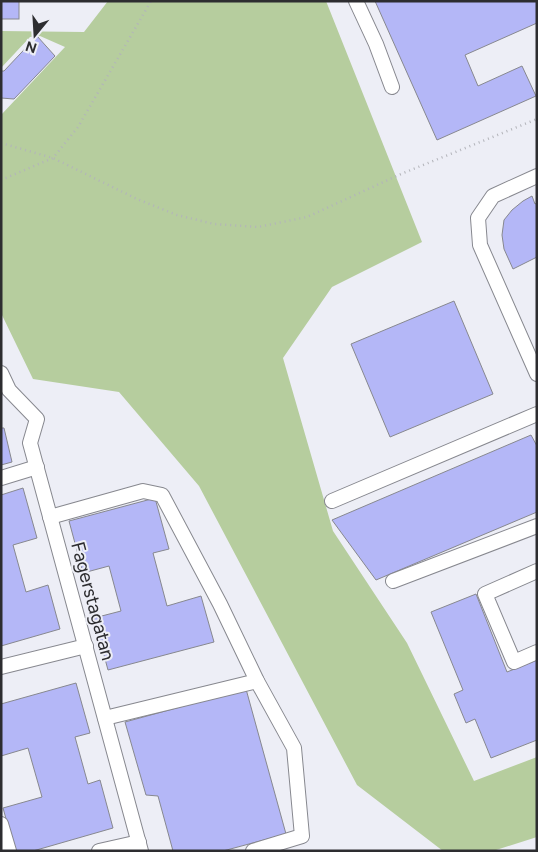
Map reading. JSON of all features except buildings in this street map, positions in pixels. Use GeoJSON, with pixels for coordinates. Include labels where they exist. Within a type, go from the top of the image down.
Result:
{"type":"FeatureCollection","features":[{"type":"Feature","properties":{"kind":"street"},"geometry":{"type":"LineString","coordinates":[[356,1],[376,44],[392,87]]}},
{"type":"Feature","properties":{"kind":"street"},"geometry":{"type":"LineString","coordinates":[[537,176],[493,196],[478,218],[480,245],[537,374]]}},
{"type":"Feature","properties":{"kind":"street","name":"Fagerstagatan"},"geometry":{"type":"LineString","coordinates":[[1,373],[9,390],[37,419],[30,443],[140,846]]}},
{"type":"Feature","properties":{"kind":"street"},"geometry":{"type":"LineString","coordinates":[[332,501],[537,414]]}},
{"type":"Feature","properties":{"kind":"street"},"geometry":{"type":"LineString","coordinates":[[1,478],[37,467]]}},
{"type":"Feature","properties":{"kind":"street"},"geometry":{"type":"LineString","coordinates":[[50,517],[143,491],[162,495],[294,748],[302,836],[253,851]]}},
{"type":"Feature","properties":{"kind":"street"},"geometry":{"type":"LineString","coordinates":[[393,582],[537,526]]}},
{"type":"Feature","properties":{"kind":"street"},"geometry":{"type":"LineString","coordinates":[[537,571],[485,594],[514,662],[537,652]]}},
{"type":"Feature","properties":{"kind":"street"},"geometry":{"type":"LineString","coordinates":[[1,667],[86,646]]}},
{"type":"Feature","properties":{"kind":"street"},"geometry":{"type":"LineString","coordinates":[[105,718],[257,680]]}},
{"type":"Feature","properties":{"kind":"street"},"geometry":{"type":"LineString","coordinates":[[1,824],[9,851]]}},
{"type":"Feature","properties":{"kind":"street"},"geometry":{"type":"LineString","coordinates":[[99,851],[140,846]]}},
{"type":"Feature","properties":{"kind":"path"},"geometry":{"type":"LineString","coordinates":[[1,180],[53,158],[78,127],[151,1]]}},
{"type":"Feature","properties":{"kind":"path"},"geometry":{"type":"LineString","coordinates":[[1,143],[53,158],[137,199],[177,215],[214,224],[258,227],[307,217],[402,174],[537,119]]}},
{"type":"Feature","properties":{"kind":"green space"},"geometry":{"type":"Polygon","coordinates":[[[108,1],[326,1],[422,242],[332,287],[283,358],[333,531],[407,643],[474,781],[537,757],[537,837],[493,851],[443,851],[357,785],[199,486],[119,392],[33,379],[1,313],[1,115],[65,47],[40,36],[30,37],[1,68],[1,31],[84,32],[108,1]]]}}]}
